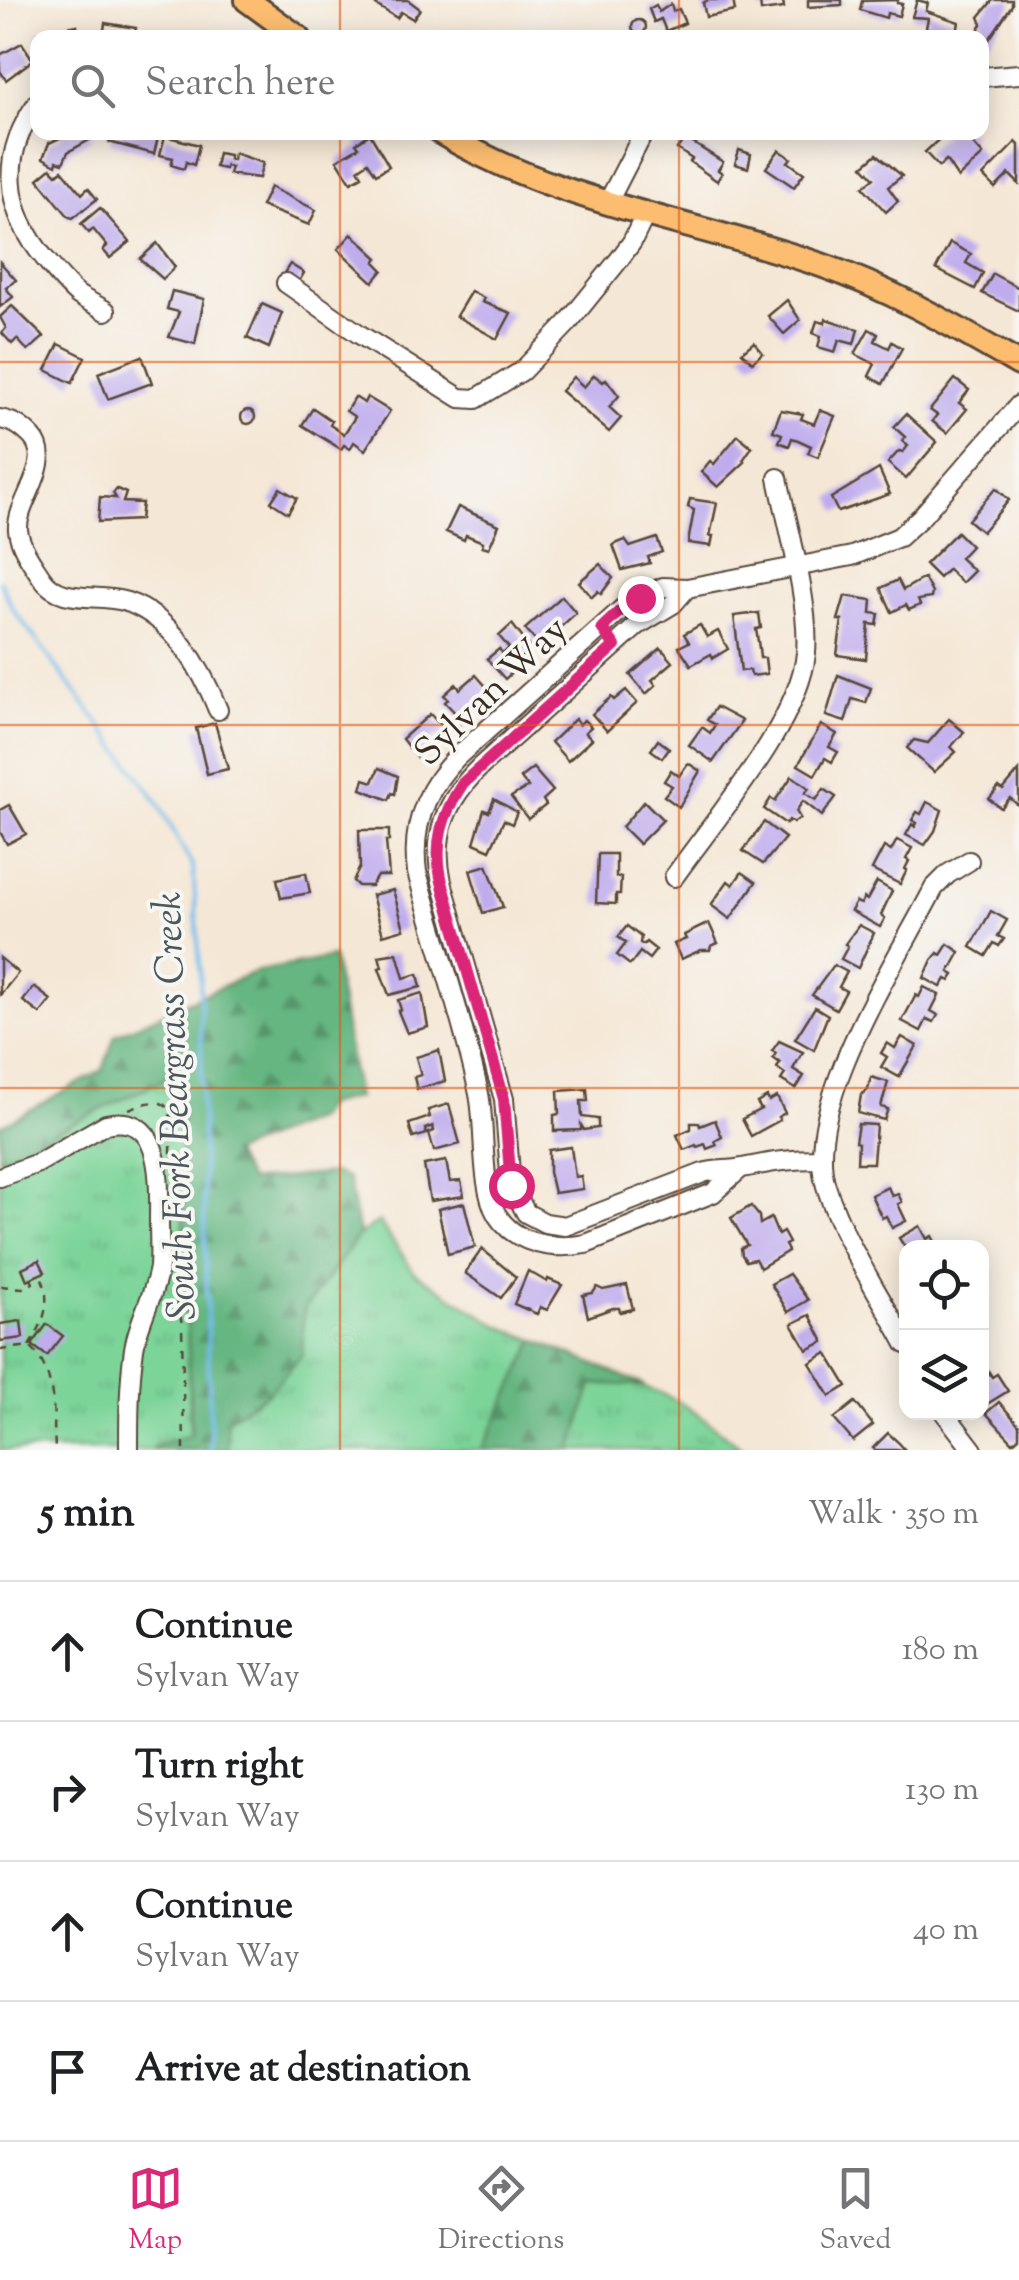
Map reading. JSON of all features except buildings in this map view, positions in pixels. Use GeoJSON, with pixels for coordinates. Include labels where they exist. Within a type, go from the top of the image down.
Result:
{"type":"FeatureCollection","features":[{"type":"Feature","properties":{"kind":"main road"},"geometry":{"type":"LineString","coordinates":[[246,0],[288,30]]}},
{"type":"Feature","properties":{"kind":"main road"},"geometry":{"type":"LineString","coordinates":[[455,140],[506,167],[866,281],[1019,364]]}},
{"type":"Feature","properties":{"kind":"street"},"geometry":{"type":"LineString","coordinates":[[989,76],[1019,74]]}},
{"type":"Feature","properties":{"kind":"street"},"geometry":{"type":"LineString","coordinates":[[30,110],[7,145],[2,171],[5,198],[24,234],[67,284],[106,311]]}},
{"type":"Feature","properties":{"kind":"street"},"geometry":{"type":"LineString","coordinates":[[608,202],[640,140]]}},
{"type":"Feature","properties":{"kind":"street"},"geometry":{"type":"LineString","coordinates":[[286,283],[460,398],[476,399],[522,371],[566,324],[632,242],[646,213]]}},
{"type":"Feature","properties":{"kind":"street","name":"Sylvan Way"},"geometry":{"type":"LineString","coordinates":[[740,1169],[713,1193],[586,1244],[556,1248],[528,1240],[506,1226],[492,1201],[478,1091],[417,872],[415,843],[426,798],[440,774],[622,609],[664,587],[688,588],[852,556],[899,537],[922,517],[1019,405]]}},
{"type":"Feature","properties":{"kind":"street"},"geometry":{"type":"LineString","coordinates":[[0,419],[18,423],[38,444],[40,463],[18,529],[23,548],[45,583],[58,594],[127,602],[152,616],[188,652],[218,710]]}},
{"type":"Feature","properties":{"kind":"street"},"geometry":{"type":"LineString","coordinates":[[674,877],[792,703],[806,653],[796,567],[778,478]]}},
{"type":"Feature","properties":{"kind":"street","name":"Sylvan Way"},"geometry":{"type":"LineString","coordinates":[[688,588],[673,604],[638,625],[463,783],[448,805],[438,831],[442,882],[504,1099],[511,1185],[526,1213],[545,1223],[565,1226],[719,1168],[740,1169],[781,1159],[821,1159]]}},
{"type":"Feature","properties":{"kind":"street"},"geometry":{"type":"LineString","coordinates":[[602,628],[615,646]]}},
{"type":"Feature","properties":{"kind":"street"},"geometry":{"type":"LineString","coordinates":[[899,1331],[844,1228],[826,1188],[821,1159],[836,1078],[934,888],[948,874],[970,862]]}},
{"type":"Feature","properties":{"kind":"street"},"geometry":{"type":"LineString","coordinates":[[0,1177],[38,1163],[106,1124],[130,1124],[144,1133],[151,1144],[159,1172],[159,1269],[135,1342],[129,1385],[129,1450]]}},
{"type":"Feature","properties":{"kind":"street"},"geometry":{"type":"LineString","coordinates":[[487,1167],[509,1165]]}},
{"type":"Feature","properties":{"kind":"street"},"geometry":{"type":"LineString","coordinates":[[950,1420],[973,1450]]}},
{"type":"Feature","properties":{"kind":"path"},"geometry":{"type":"LineString","coordinates":[[0,1286],[22,1288],[40,1275],[46,1286],[44,1323],[29,1346],[0,1350]]}},
{"type":"Feature","properties":{"kind":"path"},"geometry":{"type":"LineString","coordinates":[[29,1346],[42,1360],[51,1390],[56,1450]]}},
{"type":"Feature","properties":{"kind":"green space"},"geometry":{"type":"Polygon","coordinates":[[[333,957],[357,1097],[326,1105],[318,1118],[232,1153],[249,1181],[334,1173],[348,1179],[359,1235],[303,1311],[302,1355],[268,1393],[226,1420],[228,1450],[153,1450],[154,1446],[191,1435],[179,1072],[0,1158],[0,1126],[103,1070],[115,1035],[254,972],[333,957]]]}},
{"type":"Feature","properties":{"kind":"green space"},"geometry":{"type":"Polygon","coordinates":[[[179,1071],[191,1450],[0,1450],[0,1158],[179,1071]]]}},
{"type":"Feature","properties":{"kind":"green space"},"geometry":{"type":"Polygon","coordinates":[[[379,1222],[415,1273],[499,1326],[535,1340],[482,1450],[228,1450],[226,1420],[268,1393],[303,1311],[359,1235],[379,1222]]]}},
{"type":"Feature","properties":{"kind":"green space"},"geometry":{"type":"Polygon","coordinates":[[[535,1340],[644,1385],[592,1384],[572,1450],[482,1450],[535,1340]]]}},
{"type":"Feature","properties":{"kind":"green space"},"geometry":{"type":"Polygon","coordinates":[[[622,1383],[672,1399],[745,1450],[572,1450],[592,1384],[622,1383]]]}},
{"type":"Feature","properties":{"kind":"waterway","name":"South Fork Beargrass Creek"},"geometry":{"type":"LineString","coordinates":[[0,581],[13,609],[156,799],[193,867],[200,969],[211,1450]]}},
{"type":"Feature","properties":{"kind":"route"},"geometry":{"type":"LineString","coordinates":[[511,1185],[504,1099],[442,882],[438,831],[448,805],[463,783],[615,646],[602,628],[640,598]]}}]}
